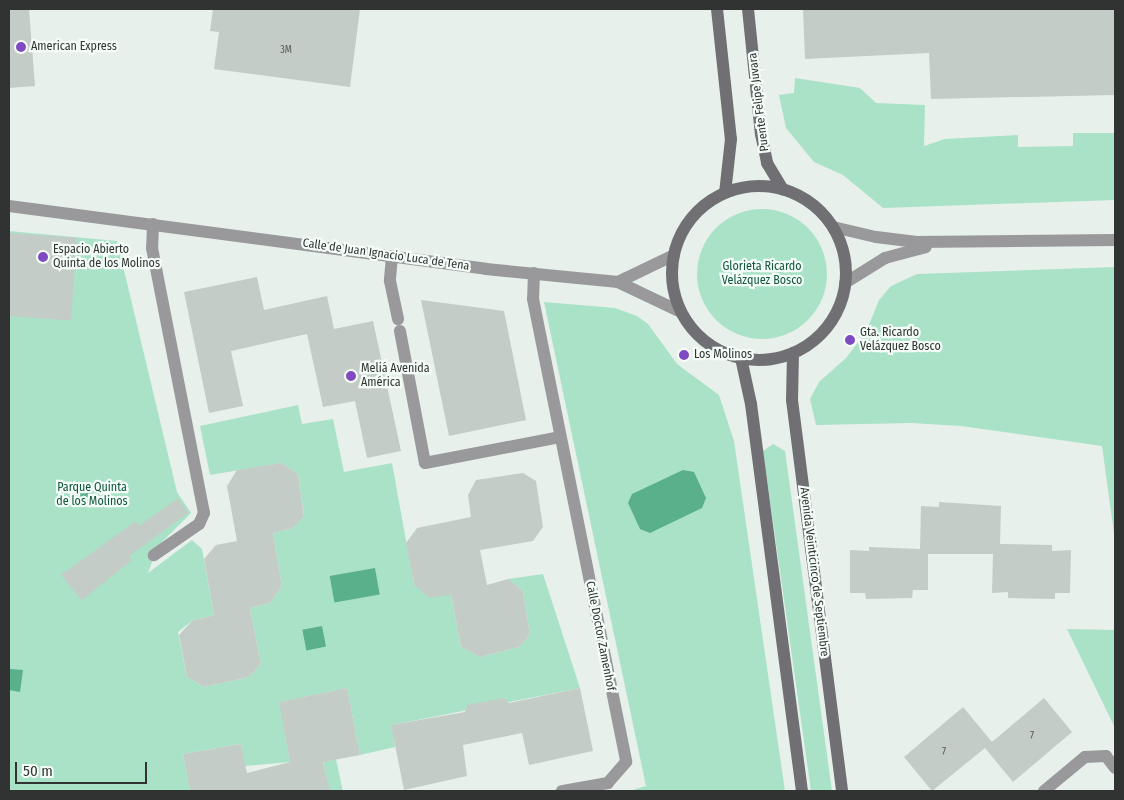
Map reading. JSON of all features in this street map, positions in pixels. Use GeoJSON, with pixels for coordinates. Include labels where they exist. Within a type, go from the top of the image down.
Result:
{"type":"FeatureCollection","features":[{"type":"Feature","properties":{"kind":"main road"},"geometry":{"type":"LineString","coordinates":[[717,9],[731,139],[725,193]]}},
{"type":"Feature","properties":{"kind":"main road","name":"Puente Felipe Juvara"},"geometry":{"type":"LineString","coordinates":[[748,9],[761,134],[767,162],[784,190]]}},
{"type":"Feature","properties":{"kind":"main road"},"geometry":{"type":"LineString","coordinates":[[764,187],[784,190],[806,200],[833,227],[845,262],[845,283],[829,325],[816,339],[793,353],[759,360],[741,358],[723,352],[700,338],[681,312],[674,293],[674,255],[692,218],[725,193],[764,187]]}},
{"type":"Feature","properties":{"kind":"main road","name":"Avenida Veinticinco de Septiembre"},"geometry":{"type":"LineString","coordinates":[[793,353],[792,400],[842,791]]}},
{"type":"Feature","properties":{"kind":"main road"},"geometry":{"type":"LineString","coordinates":[[741,358],[751,404],[802,791]]}},
{"type":"Feature","properties":{"kind":"street","name":"Calle de Juan Ignacio Luca de Tena"},"geometry":{"type":"LineString","coordinates":[[9,206],[392,256],[618,282],[681,312]]}},
{"type":"Feature","properties":{"kind":"street"},"geometry":{"type":"LineString","coordinates":[[154,224],[152,248],[204,513],[199,524],[154,556]]}},
{"type":"Feature","properties":{"kind":"street"},"geometry":{"type":"LineString","coordinates":[[833,227],[876,237],[948,243],[1115,240]]}},
{"type":"Feature","properties":{"kind":"street"},"geometry":{"type":"LineString","coordinates":[[845,283],[885,258],[948,243]]}},
{"type":"Feature","properties":{"kind":"street"},"geometry":{"type":"LineString","coordinates":[[618,282],[674,255]]}},
{"type":"Feature","properties":{"kind":"street"},"geometry":{"type":"LineString","coordinates":[[392,256],[390,281],[425,463],[560,437]]}},
{"type":"Feature","properties":{"kind":"street","name":"Calle Doctor Zamenhof"},"geometry":{"type":"LineString","coordinates":[[534,273],[533,299],[626,762],[608,783],[562,791]]}},
{"type":"Feature","properties":{"kind":"street"},"geometry":{"type":"LineString","coordinates":[[1044,791],[1085,757],[1106,756],[1115,768]]}},
{"type":"Feature","properties":{"kind":"green space"},"geometry":{"type":"Polygon","coordinates":[[[795,78],[860,88],[876,103],[925,105],[924,146],[945,139],[1018,135],[1018,147],[1073,146],[1073,133],[1115,133],[1115,200],[883,208],[843,175],[814,162],[786,128],[779,95],[794,93],[795,78]]]}},
{"type":"Feature","properties":{"kind":"green space","name":"Glorieta Ricardo Velázquez Bosco"},"geometry":{"type":"Polygon","coordinates":[[[762,209],[775,210],[787,214],[808,228],[822,249],[826,261],[826,287],[822,299],[808,320],[787,334],[775,338],[762,339],[749,338],[737,334],[716,320],[702,299],[698,287],[697,274],[698,261],[702,249],[716,228],[737,214],[749,210],[762,209]]]}},
{"type":"Feature","properties":{"kind":"green space","name":"Parque Quinta de los Molinos"},"geometry":{"type":"Polygon","coordinates":[[[9,231],[117,241],[177,492],[191,513],[158,546],[148,573],[192,540],[202,549],[214,615],[192,621],[178,632],[187,677],[204,687],[249,677],[261,664],[250,608],[270,603],[282,586],[273,533],[293,528],[304,515],[298,474],[282,463],[210,475],[200,426],[298,405],[302,424],[333,419],[344,472],[392,463],[414,585],[451,595],[461,647],[480,657],[519,647],[530,635],[523,591],[508,579],[543,574],[580,688],[392,725],[395,747],[360,755],[347,688],[280,702],[290,762],[245,766],[241,744],[183,754],[190,791],[9,791],[9,231]]]}},
{"type":"Feature","properties":{"kind":"green space"},"geometry":{"type":"Polygon","coordinates":[[[1115,267],[1115,541],[1102,446],[961,426],[911,423],[816,425],[810,399],[819,382],[846,358],[866,332],[879,300],[891,286],[917,274],[1115,267]]]}},
{"type":"Feature","properties":{"kind":"green space"},"geometry":{"type":"Polygon","coordinates":[[[544,302],[615,308],[637,316],[648,324],[677,364],[719,395],[734,441],[785,791],[636,791],[635,789],[646,786],[544,302]]]}},
{"type":"Feature","properties":{"kind":"green space"},"geometry":{"type":"Polygon","coordinates":[[[773,444],[785,451],[832,791],[811,791],[763,451],[773,444]]]}},
{"type":"Feature","properties":{"kind":"green space"},"geometry":{"type":"Polygon","coordinates":[[[1067,629],[1115,630],[1115,728],[1067,629]]]}},
{"type":"Feature","properties":{"kind":"green space"},"geometry":{"type":"Polygon","coordinates":[[[336,759],[343,791],[330,791],[323,762],[336,759]]]}},
{"type":"Feature","properties":{"kind":"shaded area"},"geometry":{"type":"Polygon","coordinates":[[[683,470],[694,472],[706,498],[702,508],[650,533],[640,529],[628,503],[632,494],[683,470]]]}},
{"type":"Feature","properties":{"kind":"shaded area"},"geometry":{"type":"Polygon","coordinates":[[[72,481],[90,482],[89,502],[71,501],[72,481]]]}},
{"type":"Feature","properties":{"kind":"shaded area"},"geometry":{"type":"Polygon","coordinates":[[[375,568],[380,595],[334,603],[330,576],[375,568]]]}},
{"type":"Feature","properties":{"kind":"shaded area"},"geometry":{"type":"Polygon","coordinates":[[[322,626],[326,647],[306,650],[302,630],[322,626]]]}},
{"type":"Feature","properties":{"kind":"shaded area"},"geometry":{"type":"Polygon","coordinates":[[[10,669],[23,670],[20,692],[9,690],[10,669]]]}},
{"type":"Feature","properties":{"kind":"building","name":"American Express"},"geometry":{"type":"Polygon","coordinates":[[[9,9],[29,9],[35,86],[9,88],[9,9]]]}},
{"type":"Feature","properties":{"kind":"building"},"geometry":{"type":"Polygon","coordinates":[[[213,9],[360,9],[350,87],[214,69],[219,32],[210,31],[213,9]]]}},
{"type":"Feature","properties":{"kind":"building"},"geometry":{"type":"Polygon","coordinates":[[[803,9],[1115,9],[1115,95],[931,99],[929,53],[805,59],[803,9]]]}},
{"type":"Feature","properties":{"kind":"building","name":"Espacio Abierto Quinta de los Molinos"},"geometry":{"type":"Polygon","coordinates":[[[9,233],[77,238],[71,321],[9,316],[9,233]]]}},
{"type":"Feature","properties":{"kind":"building","name":"Meliá Avenida América"},"geometry":{"type":"Polygon","coordinates":[[[257,277],[264,310],[327,296],[334,329],[373,321],[401,451],[367,458],[355,401],[323,407],[307,334],[231,351],[243,406],[209,413],[184,292],[257,277]]]}},
{"type":"Feature","properties":{"kind":"building"},"geometry":{"type":"Polygon","coordinates":[[[421,300],[504,311],[526,420],[449,436],[421,300]]]}},
{"type":"Feature","properties":{"kind":"building"},"geometry":{"type":"Polygon","coordinates":[[[282,463],[298,474],[304,516],[293,528],[273,533],[282,586],[270,603],[250,608],[261,664],[249,677],[204,687],[187,677],[179,635],[192,621],[214,615],[204,559],[216,545],[237,541],[227,486],[237,470],[282,463]]]}},
{"type":"Feature","properties":{"kind":"building"},"geometry":{"type":"Polygon","coordinates":[[[523,473],[536,481],[543,527],[533,541],[480,550],[487,585],[508,579],[523,591],[530,635],[519,647],[480,657],[461,647],[451,595],[430,598],[414,585],[406,543],[417,528],[471,517],[468,495],[476,480],[523,473]]]}},
{"type":"Feature","properties":{"kind":"building"},"geometry":{"type":"Polygon","coordinates":[[[178,498],[188,513],[129,556],[132,560],[82,600],[61,575],[136,521],[139,526],[178,498]]]}},
{"type":"Feature","properties":{"kind":"building"},"geometry":{"type":"Polygon","coordinates":[[[939,502],[1001,506],[1000,544],[1052,545],[1052,551],[1071,550],[1070,593],[1055,593],[1055,599],[1008,598],[1008,592],[992,593],[993,554],[928,554],[928,590],[913,590],[912,598],[866,599],[865,593],[850,593],[850,550],[869,551],[869,547],[920,549],[921,506],[939,507],[939,502]]]}},
{"type":"Feature","properties":{"kind":"building"},"geometry":{"type":"Polygon","coordinates":[[[347,688],[360,755],[323,762],[330,791],[190,791],[183,754],[241,744],[247,773],[290,762],[279,702],[347,688]]]}},
{"type":"Feature","properties":{"kind":"building"},"geometry":{"type":"Polygon","coordinates":[[[580,688],[593,751],[529,765],[522,733],[463,745],[467,776],[404,790],[391,725],[465,712],[467,705],[504,698],[509,703],[580,688]]]}},
{"type":"Feature","properties":{"kind":"building"},"geometry":{"type":"Polygon","coordinates":[[[1044,698],[1072,732],[1013,782],[985,748],[932,791],[904,757],[963,707],[992,742],[1044,698]]]}},
{"type":"Feature","properties":{"kind":"place","name":"American Express"},"geometry":{"type":"Point","coordinates":[21,47]}},
{"type":"Feature","properties":{"kind":"place","name":"Espacio Abierto Quinta de los Molinos"},"geometry":{"type":"Point","coordinates":[43,257]}},
{"type":"Feature","properties":{"kind":"place","name":"Gta. Ricardo Velázquez Bosco"},"geometry":{"type":"Point","coordinates":[850,340]}},
{"type":"Feature","properties":{"kind":"place","name":"Los Molinos"},"geometry":{"type":"Point","coordinates":[684,355]}},
{"type":"Feature","properties":{"kind":"place","name":"Meliá Avenida América"},"geometry":{"type":"Point","coordinates":[351,376]}}]}
